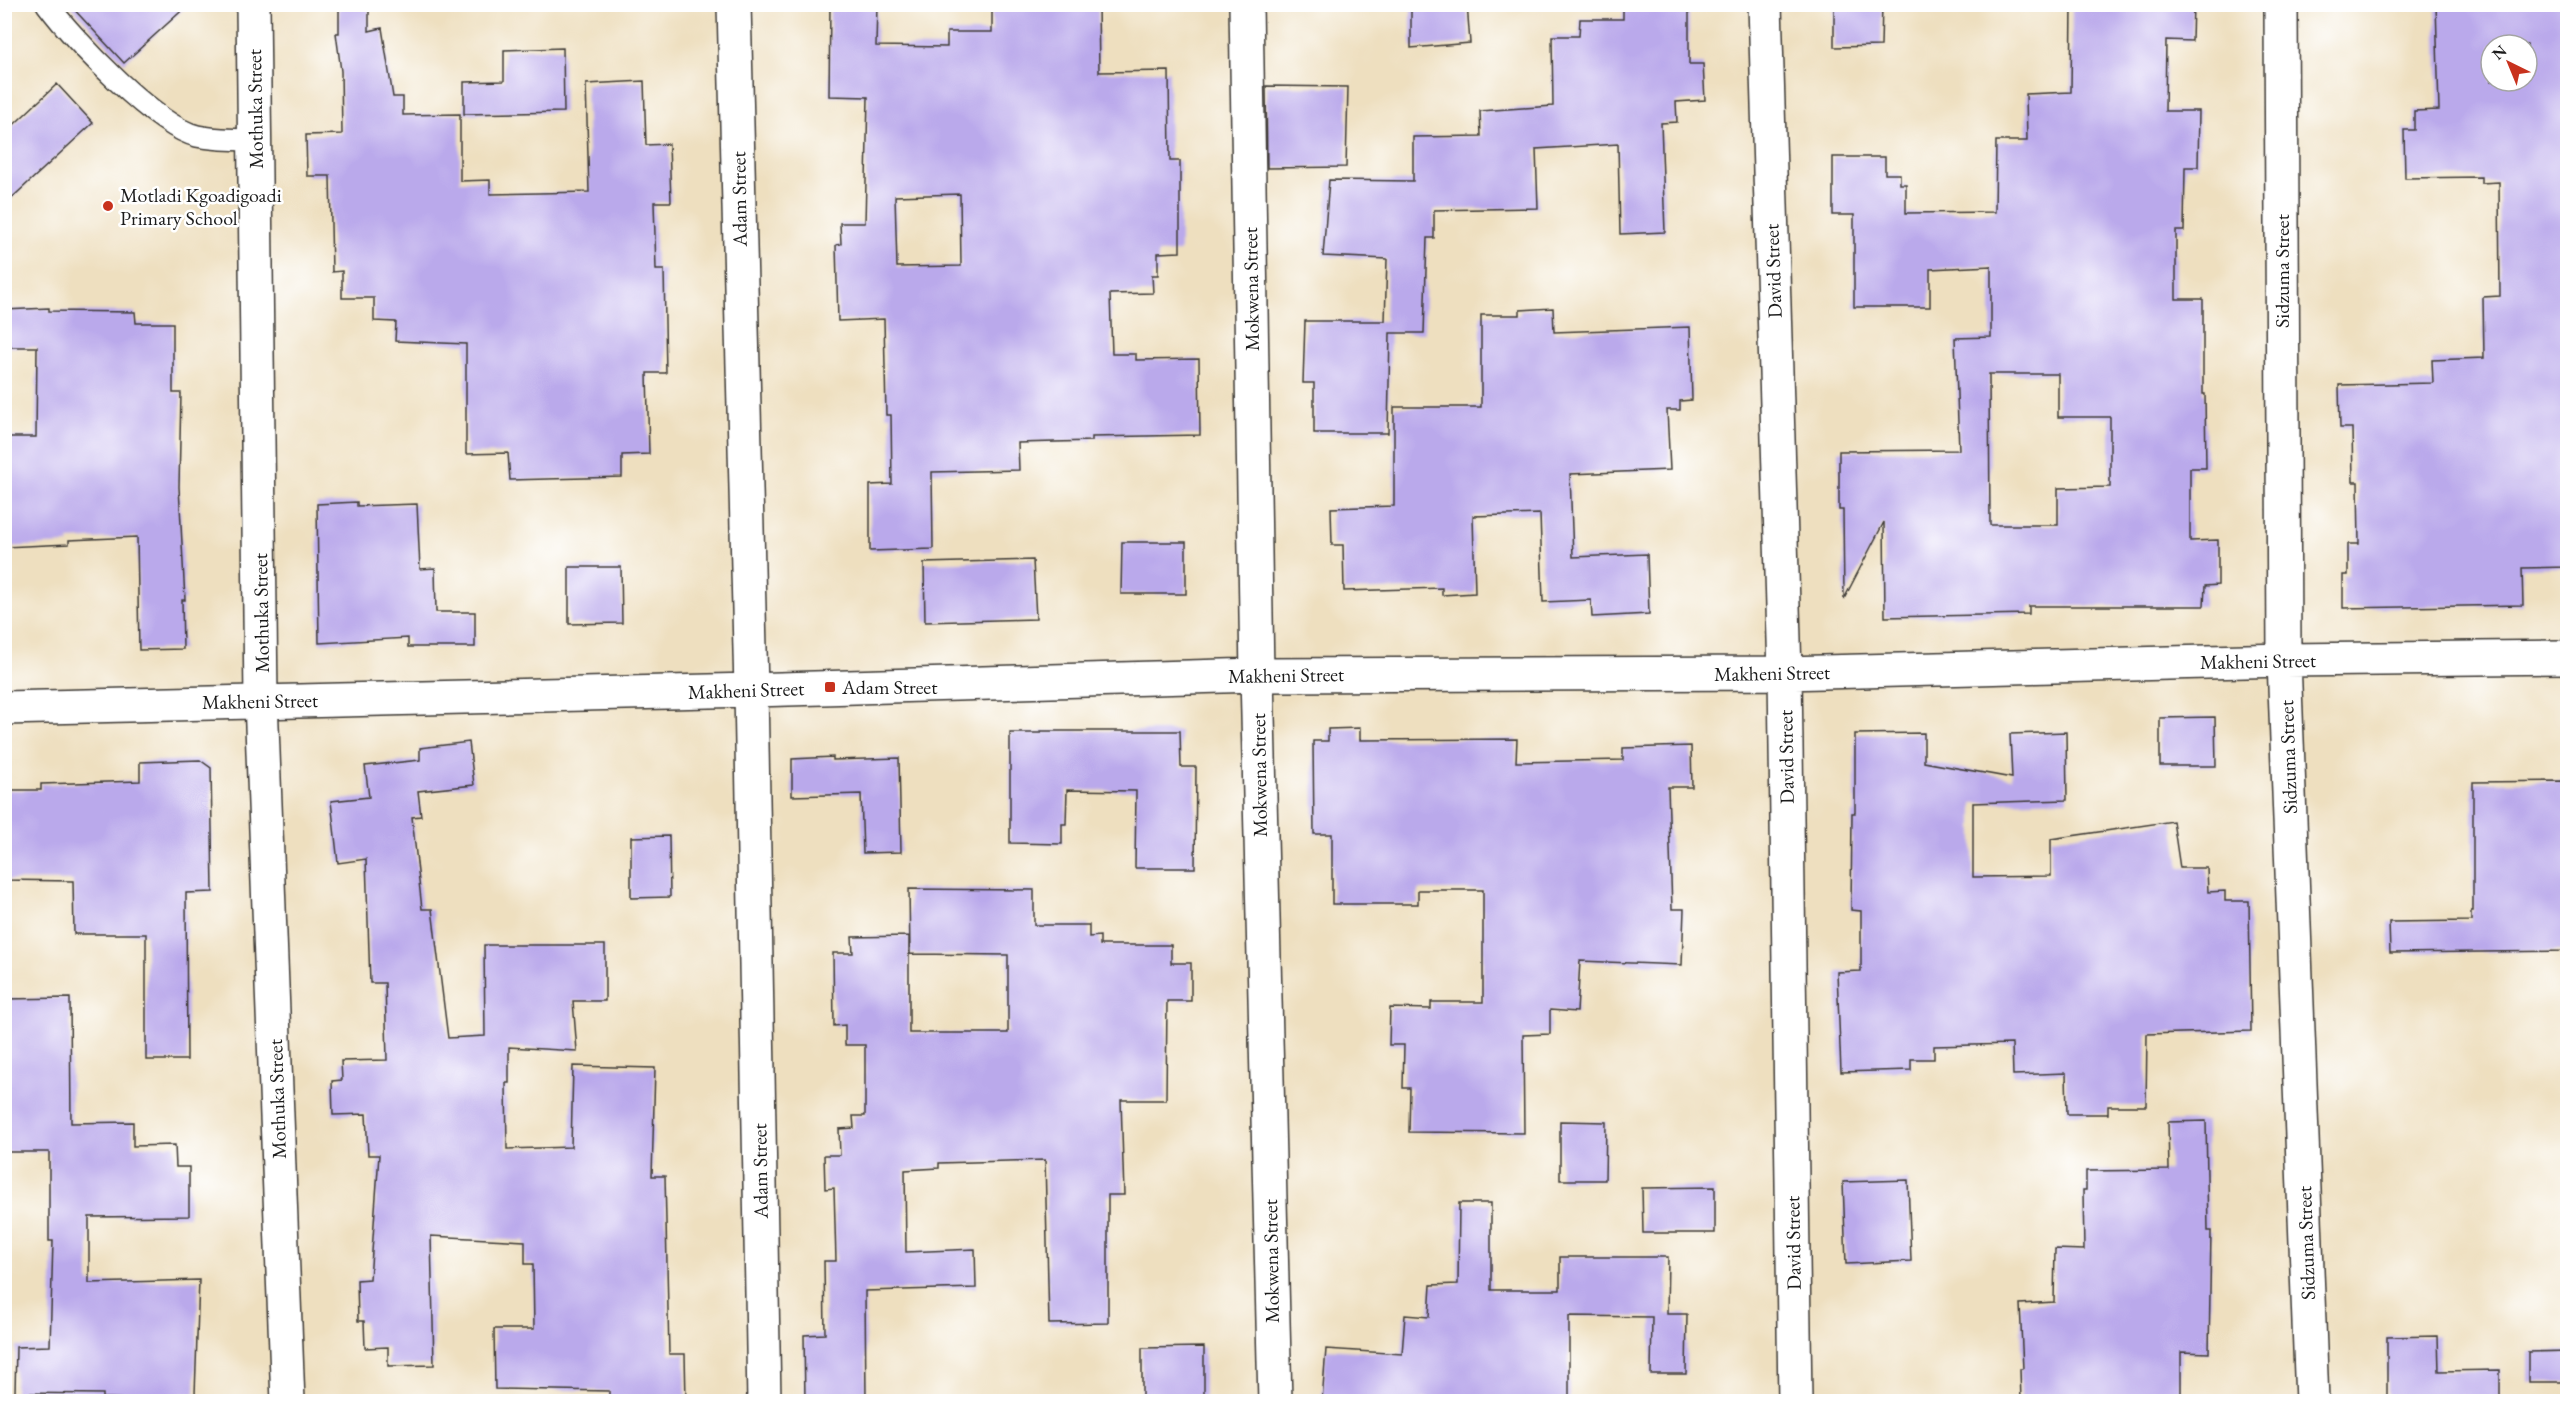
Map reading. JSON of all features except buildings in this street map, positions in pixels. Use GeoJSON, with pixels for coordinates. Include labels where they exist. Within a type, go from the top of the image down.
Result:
{"type":"FeatureCollection","features":[{"type":"Feature","properties":{"kind":"street","name":"Mothuka Street"},"geometry":{"type":"LineString","coordinates":[[253,4],[261,700],[288,1401]]}},
{"type":"Feature","properties":{"kind":"street","name":"Adam Street"},"geometry":{"type":"LineString","coordinates":[[734,4],[751,690],[764,1401]]}},
{"type":"Feature","properties":{"kind":"street","name":"Mokwena Street"},"geometry":{"type":"LineString","coordinates":[[1246,4],[1257,675],[1275,1401]]}},
{"type":"Feature","properties":{"kind":"street","name":"David Street"},"geometry":{"type":"LineString","coordinates":[[1765,4],[1785,673],[1795,1401]]}},
{"type":"Feature","properties":{"kind":"street","name":"Sidzuma Street"},"geometry":{"type":"LineString","coordinates":[[2281,4],[2284,660],[2312,1401]]}},
{"type":"Feature","properties":{"kind":"street","name":"Makheni Street"},"geometry":{"type":"LineString","coordinates":[[4,708],[1257,675],[1785,673],[2284,660],[2568,657]]}},
{"type":"Feature","properties":{"kind":"lane"},"geometry":{"type":"LineString","coordinates":[[47,4],[89,51],[141,103],[173,127],[198,136],[256,141]]}},
{"type":"Feature","properties":{"kind":"place","name":"Motladi Kgoadigoadi Primary School"},"geometry":{"type":"Point","coordinates":[108,206]}},
{"type":"Feature","properties":{"kind":"place","name":"Adam Street"},"geometry":{"type":"Point","coordinates":[830,687]}}]}
